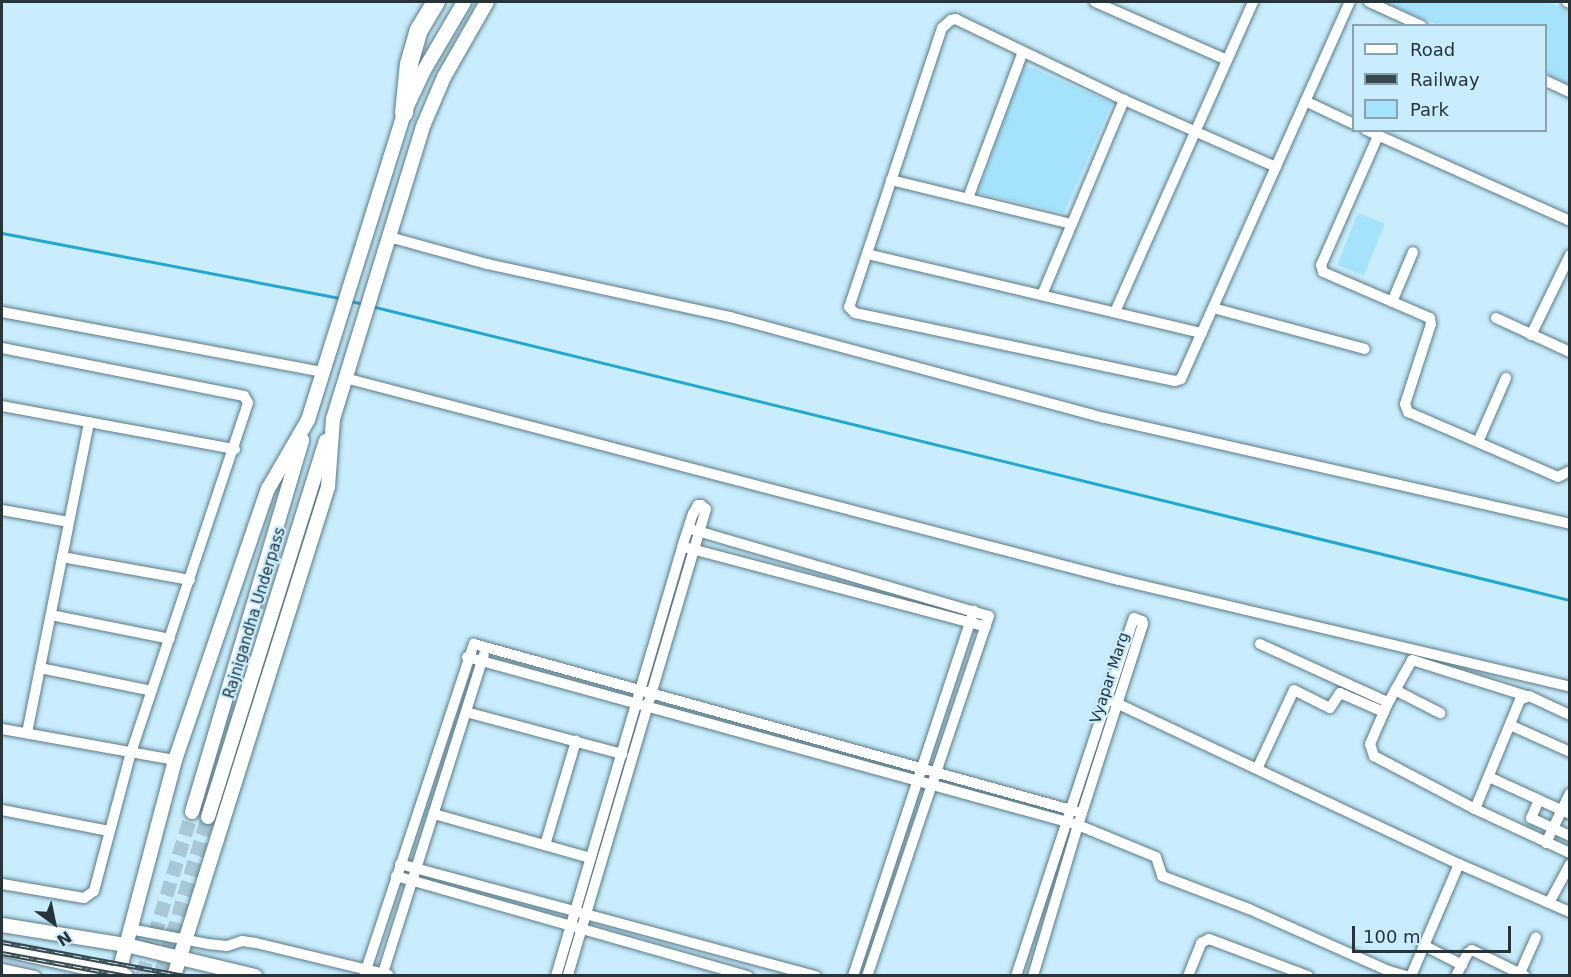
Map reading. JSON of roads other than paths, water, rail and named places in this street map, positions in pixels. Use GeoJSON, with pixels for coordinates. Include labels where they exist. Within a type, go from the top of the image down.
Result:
{"type":"FeatureCollection","features":[{"type":"Feature","properties":{"kind":"highway"},"geometry":{"type":"LineString","coordinates":[[404,113],[409,64],[419,30],[436,2]]}},
{"type":"Feature","properties":{"kind":"main road"},"geometry":{"type":"LineString","coordinates":[[2,950],[121,975],[130,929],[176,760],[268,489],[308,420],[404,113],[428,63],[464,2]]}},
{"type":"Feature","properties":{"kind":"main road"},"geometry":{"type":"LineString","coordinates":[[174,975],[328,487],[333,419],[424,124],[444,77],[486,2]]}},
{"type":"Feature","properties":{"kind":"main road","name":"Rajnigandha Underpass"},"geometry":{"type":"LineString","coordinates":[[208,817],[333,419]]}},
{"type":"Feature","properties":{"kind":"main road","name":"Rajnigandha Underpass"},"geometry":{"type":"LineString","coordinates":[[192,812],[308,420]]}},
{"type":"Feature","properties":{"kind":"main road"},"geometry":{"type":"LineString","coordinates":[[2,925],[126,945],[178,959],[255,975]]}},
{"type":"Feature","properties":{"kind":"main road"},"geometry":{"type":"LineString","coordinates":[[60,961],[81,975]]}},
{"type":"Feature","properties":{"kind":"street"},"geometry":{"type":"LineString","coordinates":[[1095,2],[1108,4],[1227,60]]}},
{"type":"Feature","properties":{"kind":"street"},"geometry":{"type":"LineString","coordinates":[[1115,312],[1253,2]]}},
{"type":"Feature","properties":{"kind":"street"},"geometry":{"type":"LineString","coordinates":[[1276,167],[1124,100],[957,19],[946,23],[849,304],[855,313],[1175,381],[1183,377],[1350,2]]}},
{"type":"Feature","properties":{"kind":"street"},"geometry":{"type":"LineString","coordinates":[[1369,2],[1418,24]]}},
{"type":"Feature","properties":{"kind":"street"},"geometry":{"type":"LineString","coordinates":[[968,198],[1023,52]]}},
{"type":"Feature","properties":{"kind":"street"},"geometry":{"type":"LineString","coordinates":[[1547,82],[1569,92]]}},
{"type":"Feature","properties":{"kind":"street"},"geometry":{"type":"LineString","coordinates":[[1042,295],[1124,100]]}},
{"type":"Feature","properties":{"kind":"street"},"geometry":{"type":"LineString","coordinates":[[1305,102],[1352,124]]}},
{"type":"Feature","properties":{"kind":"street"},"geometry":{"type":"LineString","coordinates":[[1370,132],[1569,221]]}},
{"type":"Feature","properties":{"kind":"street"},"geometry":{"type":"LineString","coordinates":[[1378,136],[1322,269],[1326,275],[1428,316],[1431,321],[1405,404],[1406,409],[1558,477],[1569,471]]}},
{"type":"Feature","properties":{"kind":"street"},"geometry":{"type":"LineString","coordinates":[[891,180],[1072,224]]}},
{"type":"Feature","properties":{"kind":"street"},"geometry":{"type":"LineString","coordinates":[[387,242],[730,317],[1106,418],[1569,524]]}},
{"type":"Feature","properties":{"kind":"street"},"geometry":{"type":"LineString","coordinates":[[1392,302],[1413,252]]}},
{"type":"Feature","properties":{"kind":"street"},"geometry":{"type":"LineString","coordinates":[[867,254],[1202,333]]}},
{"type":"Feature","properties":{"kind":"street"},"geometry":{"type":"LineString","coordinates":[[1530,335],[1569,255]]}},
{"type":"Feature","properties":{"kind":"street"},"geometry":{"type":"LineString","coordinates":[[1214,308],[1365,349]]}},
{"type":"Feature","properties":{"kind":"street"},"geometry":{"type":"LineString","coordinates":[[2,312],[325,367]]}},
{"type":"Feature","properties":{"kind":"street"},"geometry":{"type":"LineString","coordinates":[[1496,318],[1569,352]]}},
{"type":"Feature","properties":{"kind":"street"},"geometry":{"type":"LineString","coordinates":[[2,348],[244,396],[248,403],[235,449],[131,752],[95,887],[90,896],[84,898],[2,884]]}},
{"type":"Feature","properties":{"kind":"street"},"geometry":{"type":"LineString","coordinates":[[347,372],[1119,580],[1569,687]]}},
{"type":"Feature","properties":{"kind":"street"},"geometry":{"type":"LineString","coordinates":[[1478,442],[1506,378]]}},
{"type":"Feature","properties":{"kind":"street"},"geometry":{"type":"LineString","coordinates":[[2,406],[235,449]]}},
{"type":"Feature","properties":{"kind":"street"},"geometry":{"type":"LineString","coordinates":[[27,734],[89,422]]}},
{"type":"Feature","properties":{"kind":"street"},"geometry":{"type":"LineString","coordinates":[[2,510],[69,522]]}},
{"type":"Feature","properties":{"kind":"street"},"geometry":{"type":"LineString","coordinates":[[556,975],[581,912],[642,705],[682,546],[694,530]]}},
{"type":"Feature","properties":{"kind":"street"},"geometry":{"type":"LineString","coordinates":[[646,691],[694,550],[694,530]]}},
{"type":"Feature","properties":{"kind":"street"},"geometry":{"type":"LineString","coordinates":[[694,530],[988,615],[986,627],[867,975]]}},
{"type":"Feature","properties":{"kind":"street"},"geometry":{"type":"LineString","coordinates":[[682,546],[986,627]]}},
{"type":"Feature","properties":{"kind":"street"},"geometry":{"type":"LineString","coordinates":[[62,557],[190,580]]}},
{"type":"Feature","properties":{"kind":"street"},"geometry":{"type":"LineString","coordinates":[[854,975],[974,610]]}},
{"type":"Feature","properties":{"kind":"street"},"geometry":{"type":"LineString","coordinates":[[51,615],[170,639]]}},
{"type":"Feature","properties":{"kind":"street","name":"Vyapar Marg"},"geometry":{"type":"LineString","coordinates":[[1016,975],[1132,619],[1142,621],[1143,624],[1078,825],[1034,975]]}},
{"type":"Feature","properties":{"kind":"street"},"geometry":{"type":"LineString","coordinates":[[365,972],[467,657],[474,644],[1082,813]]}},
{"type":"Feature","properties":{"kind":"street"},"geometry":{"type":"LineString","coordinates":[[1260,644],[1384,700],[1385,708]]}},
{"type":"Feature","properties":{"kind":"street"},"geometry":{"type":"LineString","coordinates":[[130,929],[227,946],[236,941],[249,942],[384,975],[487,647]]}},
{"type":"Feature","properties":{"kind":"street"},"geometry":{"type":"LineString","coordinates":[[467,657],[1078,825],[1156,857],[1162,876],[1249,909],[1389,971],[1409,975],[1459,864]]}},
{"type":"Feature","properties":{"kind":"street"},"geometry":{"type":"LineString","coordinates":[[1569,716],[1526,696],[1412,660],[1385,708],[1370,744],[1374,756],[1475,809],[1569,853]]}},
{"type":"Feature","properties":{"kind":"street"},"geometry":{"type":"LineString","coordinates":[[40,668],[152,691]]}},
{"type":"Feature","properties":{"kind":"street"},"geometry":{"type":"LineString","coordinates":[[1257,769],[1294,690],[1330,708],[1340,693],[1385,708]]}},
{"type":"Feature","properties":{"kind":"street"},"geometry":{"type":"LineString","coordinates":[[1395,690],[1440,713]]}},
{"type":"Feature","properties":{"kind":"street"},"geometry":{"type":"LineString","coordinates":[[1475,809],[1520,700],[1526,696]]}},
{"type":"Feature","properties":{"kind":"street"},"geometry":{"type":"LineString","coordinates":[[1106,698],[1459,864],[1569,912]]}},
{"type":"Feature","properties":{"kind":"street"},"geometry":{"type":"LineString","coordinates":[[581,912],[591,858],[622,754],[642,705]]}},
{"type":"Feature","properties":{"kind":"street"},"geometry":{"type":"LineString","coordinates":[[466,712],[622,754]]}},
{"type":"Feature","properties":{"kind":"street"},"geometry":{"type":"LineString","coordinates":[[1510,725],[1569,752]]}},
{"type":"Feature","properties":{"kind":"street"},"geometry":{"type":"LineString","coordinates":[[2,729],[176,760]]}},
{"type":"Feature","properties":{"kind":"street"},"geometry":{"type":"LineString","coordinates":[[545,845],[576,741]]}},
{"type":"Feature","properties":{"kind":"street"},"geometry":{"type":"LineString","coordinates":[[1489,777],[1565,812]]}},
{"type":"Feature","properties":{"kind":"street"},"geometry":{"type":"LineString","coordinates":[[1546,843],[1552,828],[1565,812],[1569,793]]}},
{"type":"Feature","properties":{"kind":"street"},"geometry":{"type":"LineString","coordinates":[[1539,800],[1531,818],[1569,836]]}},
{"type":"Feature","properties":{"kind":"street"},"geometry":{"type":"LineString","coordinates":[[2,810],[109,831]]}},
{"type":"Feature","properties":{"kind":"street"},"geometry":{"type":"LineString","coordinates":[[434,813],[591,858]]}},
{"type":"Feature","properties":{"kind":"street"},"geometry":{"type":"LineString","coordinates":[[400,864],[690,942],[784,971],[816,975]]}},
{"type":"Feature","properties":{"kind":"street"},"geometry":{"type":"LineString","coordinates":[[1549,903],[1569,864]]}},
{"type":"Feature","properties":{"kind":"street"},"geometry":{"type":"LineString","coordinates":[[396,876],[748,975]]}},
{"type":"Feature","properties":{"kind":"street"},"geometry":{"type":"LineString","coordinates":[[568,975],[576,927]]}},
{"type":"Feature","properties":{"kind":"street"},"geometry":{"type":"LineString","coordinates":[[1456,975],[1472,950],[1522,974],[1536,937]]}},
{"type":"Feature","properties":{"kind":"street"},"geometry":{"type":"LineString","coordinates":[[1188,975],[1201,943],[1209,939],[1308,975]]}},
{"type":"Feature","properties":{"kind":"street"},"geometry":{"type":"LineString","coordinates":[[686,958],[690,942]]}},
{"type":"Feature","properties":{"kind":"street"},"geometry":{"type":"LineString","coordinates":[[1423,945],[1462,965]]}},
{"type":"Feature","properties":{"kind":"street"},"geometry":{"type":"LineString","coordinates":[[2,969],[35,975]]}},
{"type":"Feature","properties":{"kind":"waterway"},"geometry":{"type":"LineString","coordinates":[[2,233],[341,298]]}},
{"type":"Feature","properties":{"kind":"waterway"},"geometry":{"type":"LineString","coordinates":[[350,301],[364,304]]}},
{"type":"Feature","properties":{"kind":"waterway"},"geometry":{"type":"LineString","coordinates":[[371,306],[1570,600]]}},
{"type":"Feature","properties":{"kind":"tunnel"},"geometry":{"type":"LineString","coordinates":[[142,976],[192,812]]}},
{"type":"Feature","properties":{"kind":"tunnel"},"geometry":{"type":"LineString","coordinates":[[160,976],[208,817]]}},
{"type":"Feature","properties":{"kind":"railway"},"geometry":{"type":"LineString","coordinates":[[2,942],[185,976]]}},
{"type":"Feature","properties":{"kind":"railway"},"geometry":{"type":"LineString","coordinates":[[2,953],[127,976]]}}]}
